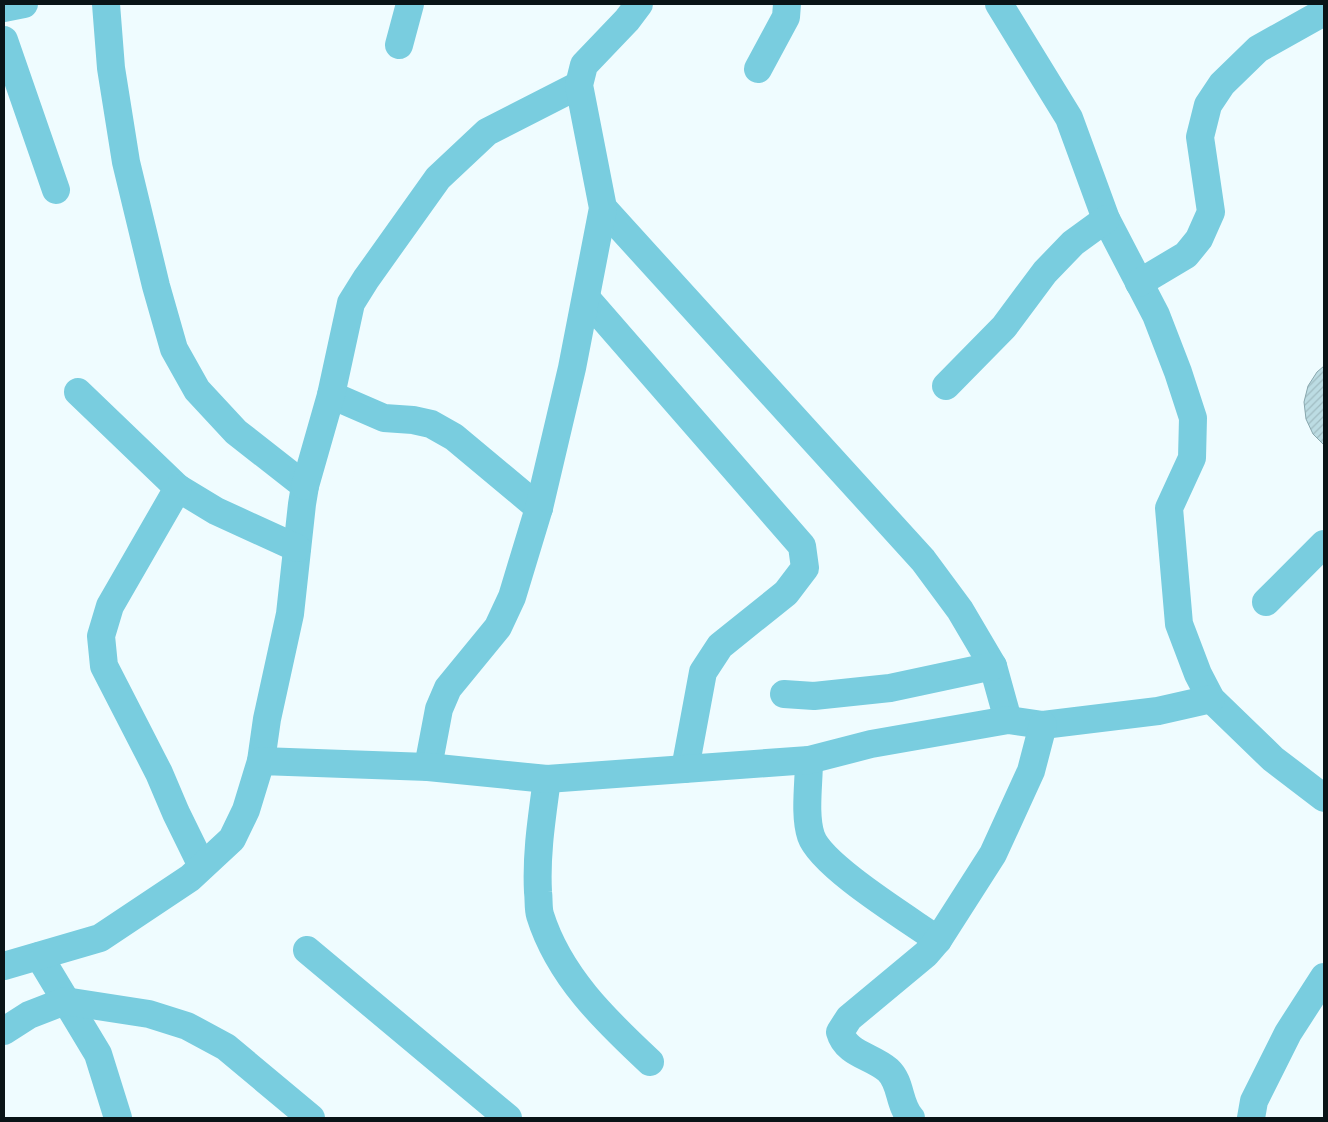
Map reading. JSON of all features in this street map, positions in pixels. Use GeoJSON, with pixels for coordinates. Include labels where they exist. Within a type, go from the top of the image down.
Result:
{"type":"FeatureCollection","features":[{"type":"Feature","properties":{"kind":"street"},"geometry":{"type":"LineString","coordinates":[[4,8],[24,4]]}},
{"type":"Feature","properties":{"kind":"street"},"geometry":{"type":"LineString","coordinates":[[106,4],[111,68],[126,162],[156,286],[174,349],[197,390],[236,432],[305,486]]}},
{"type":"Feature","properties":{"kind":"street"},"geometry":{"type":"LineString","coordinates":[[399,45],[410,4]]}},
{"type":"Feature","properties":{"kind":"street"},"geometry":{"type":"LineString","coordinates":[[428,767],[439,709],[448,688],[498,627],[512,598],[539,508],[572,368],[604,208],[579,85],[584,65],[627,20],[639,4]]}},
{"type":"Feature","properties":{"kind":"street"},"geometry":{"type":"LineString","coordinates":[[758,69],[786,17],[787,4]]}},
{"type":"Feature","properties":{"kind":"street"},"geometry":{"type":"LineString","coordinates":[[999,4],[1069,118],[1106,219],[1156,315],[1193,418],[1192,458],[1169,508],[1180,624],[1198,674],[1211,699],[1273,759],[1324,798]]}},
{"type":"Feature","properties":{"kind":"street"},"geometry":{"type":"LineString","coordinates":[[1139,283],[1186,255],[1199,239],[1211,212],[1200,136],[1208,105],[1222,84],[1258,49],[1324,12]]}},
{"type":"Feature","properties":{"kind":"street"},"geometry":{"type":"LineString","coordinates":[[4,40],[56,190]]}},
{"type":"Feature","properties":{"kind":"street"},"geometry":{"type":"LineString","coordinates":[[4,966],[100,938],[190,878],[232,839],[246,810],[261,761],[266,719],[290,614],[305,486],[331,395],[351,303],[438,178],[487,132],[579,85]]}},
{"type":"Feature","properties":{"kind":"street"},"geometry":{"type":"LineString","coordinates":[[604,208],[923,560],[960,610],[993,666],[1008,720]]}},
{"type":"Feature","properties":{"kind":"street"},"geometry":{"type":"LineString","coordinates":[[946,386],[1004,327],[1050,266],[1073,243],[1106,219]]}},
{"type":"Feature","properties":{"kind":"street"},"geometry":{"type":"LineString","coordinates":[[586,298],[802,546],[805,568],[786,592],[720,646],[703,672],[685,768]]}},
{"type":"Feature","properties":{"kind":"street"},"geometry":{"type":"LineString","coordinates":[[78,392],[178,488],[216,511],[297,548]]}},
{"type":"Feature","properties":{"kind":"street"},"geometry":{"type":"LineString","coordinates":[[331,395],[384,418],[413,420],[431,424],[454,437],[539,508]]}},
{"type":"Feature","properties":{"kind":"street"},"geometry":{"type":"LineString","coordinates":[[178,488],[110,606],[101,636],[104,666],[160,773],[176,813],[202,866]]}},
{"type":"Feature","properties":{"kind":"street"},"geometry":{"type":"LineString","coordinates":[[1266,602],[1324,544]]}},
{"type":"Feature","properties":{"kind":"street"},"geometry":{"type":"LineString","coordinates":[[784,694],[814,696],[890,688],[993,666]]}},
{"type":"Feature","properties":{"kind":"street"},"geometry":{"type":"LineString","coordinates":[[261,761],[428,767],[547,779],[809,760],[871,744],[1008,720],[1043,725],[1158,711],[1211,699]]}},
{"type":"Feature","properties":{"kind":"street"},"geometry":{"type":"LineString","coordinates":[[911,1118],[904,1108],[900,1089],[894,1077],[886,1068],[851,1049],[842,1040],[840,1032],[849,1018],[926,954],[938,940],[993,854],[1031,771],[1043,725]]}},
{"type":"Feature","properties":{"kind":"street"},"geometry":{"type":"LineString","coordinates":[[809,760],[808,824],[812,839],[824,856],[848,877],[938,940]]}},
{"type":"Feature","properties":{"kind":"street"},"geometry":{"type":"LineString","coordinates":[[547,779],[537,864],[540,914],[561,964],[582,992],[612,1026],[650,1062]]}},
{"type":"Feature","properties":{"kind":"street"},"geometry":{"type":"LineString","coordinates":[[306,950],[508,1118]]}},
{"type":"Feature","properties":{"kind":"street"},"geometry":{"type":"LineString","coordinates":[[39,956],[98,1054],[118,1118]]}},
{"type":"Feature","properties":{"kind":"street"},"geometry":{"type":"LineString","coordinates":[[1250,1118],[1254,1101],[1288,1033],[1324,977]]}},
{"type":"Feature","properties":{"kind":"street"},"geometry":{"type":"LineString","coordinates":[[4,1031],[29,1015],[65,1001],[149,1014],[187,1026],[226,1047],[283,1110],[311,1118]]}},
{"type":"Feature","properties":{"kind":"building"},"geometry":{"type":"Polygon","coordinates":[[[1324,366],[1324,445],[1313,434],[1306,419],[1304,402],[1308,386],[1317,372],[1324,366]]]}}]}
